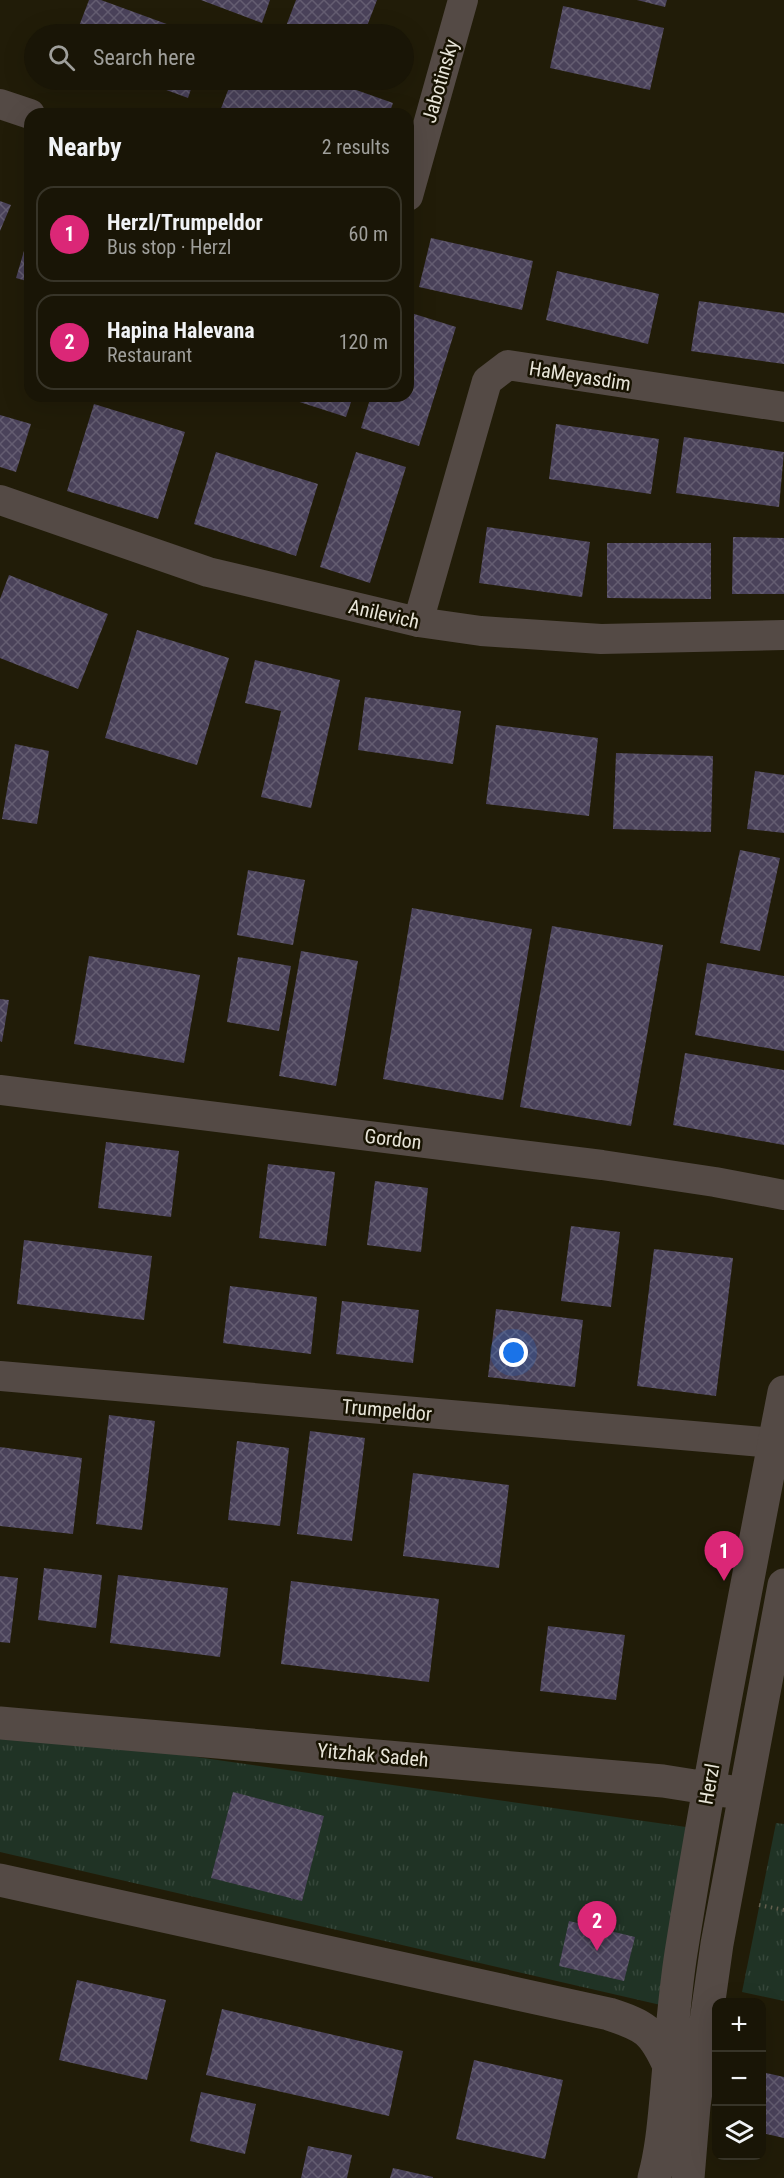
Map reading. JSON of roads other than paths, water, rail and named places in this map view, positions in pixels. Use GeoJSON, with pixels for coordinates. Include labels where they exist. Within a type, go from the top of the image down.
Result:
{"type":"FeatureCollection","features":[{"type":"Feature","properties":{"kind":"street","name":"Jabotinsky"},"geometry":{"type":"LineString","coordinates":[[414,175],[463,0]]}},
{"type":"Feature","properties":{"kind":"street"},"geometry":{"type":"LineString","coordinates":[[0,104],[24,112]]}},
{"type":"Feature","properties":{"kind":"street","name":"HaMeyasdim"},"geometry":{"type":"LineString","coordinates":[[417,622],[487,381],[508,365],[784,407]]}},
{"type":"Feature","properties":{"kind":"street","name":"Anilevich"},"geometry":{"type":"LineString","coordinates":[[0,500],[208,572],[417,622],[481,631],[601,639],[784,635]]}},
{"type":"Feature","properties":{"kind":"street","name":"Gordon"},"geometry":{"type":"LineString","coordinates":[[0,1090],[602,1165],[784,1195]]}},
{"type":"Feature","properties":{"kind":"street","name":"Trumpeldor"},"geometry":{"type":"LineString","coordinates":[[0,1376],[774,1443]]}},
{"type":"Feature","properties":{"kind":"street","name":"Herzl"},"geometry":{"type":"LineString","coordinates":[[654,2178],[659,2158],[679,1965],[709,1787],[784,1392]]}},
{"type":"Feature","properties":{"kind":"street","name":"Herzl"},"geometry":{"type":"LineString","coordinates":[[688,2178],[703,2028],[784,1585]]}},
{"type":"Feature","properties":{"kind":"street","name":"Yitzhak Sadeh"},"geometry":{"type":"LineString","coordinates":[[0,1723],[663,1781],[745,1794]]}},
{"type":"Feature","properties":{"kind":"street"},"geometry":{"type":"LineString","coordinates":[[0,1880],[609,2014],[632,2022],[650,2032],[669,2066]]}},
{"type":"Feature","properties":{"kind":"place","name":"Herzl/Trumpeldor"},"geometry":{"type":"Point","coordinates":[724,1581]}},
{"type":"Feature","properties":{"kind":"place","name":"Hapina Halevana"},"geometry":{"type":"Point","coordinates":[597,1951]}}]}
